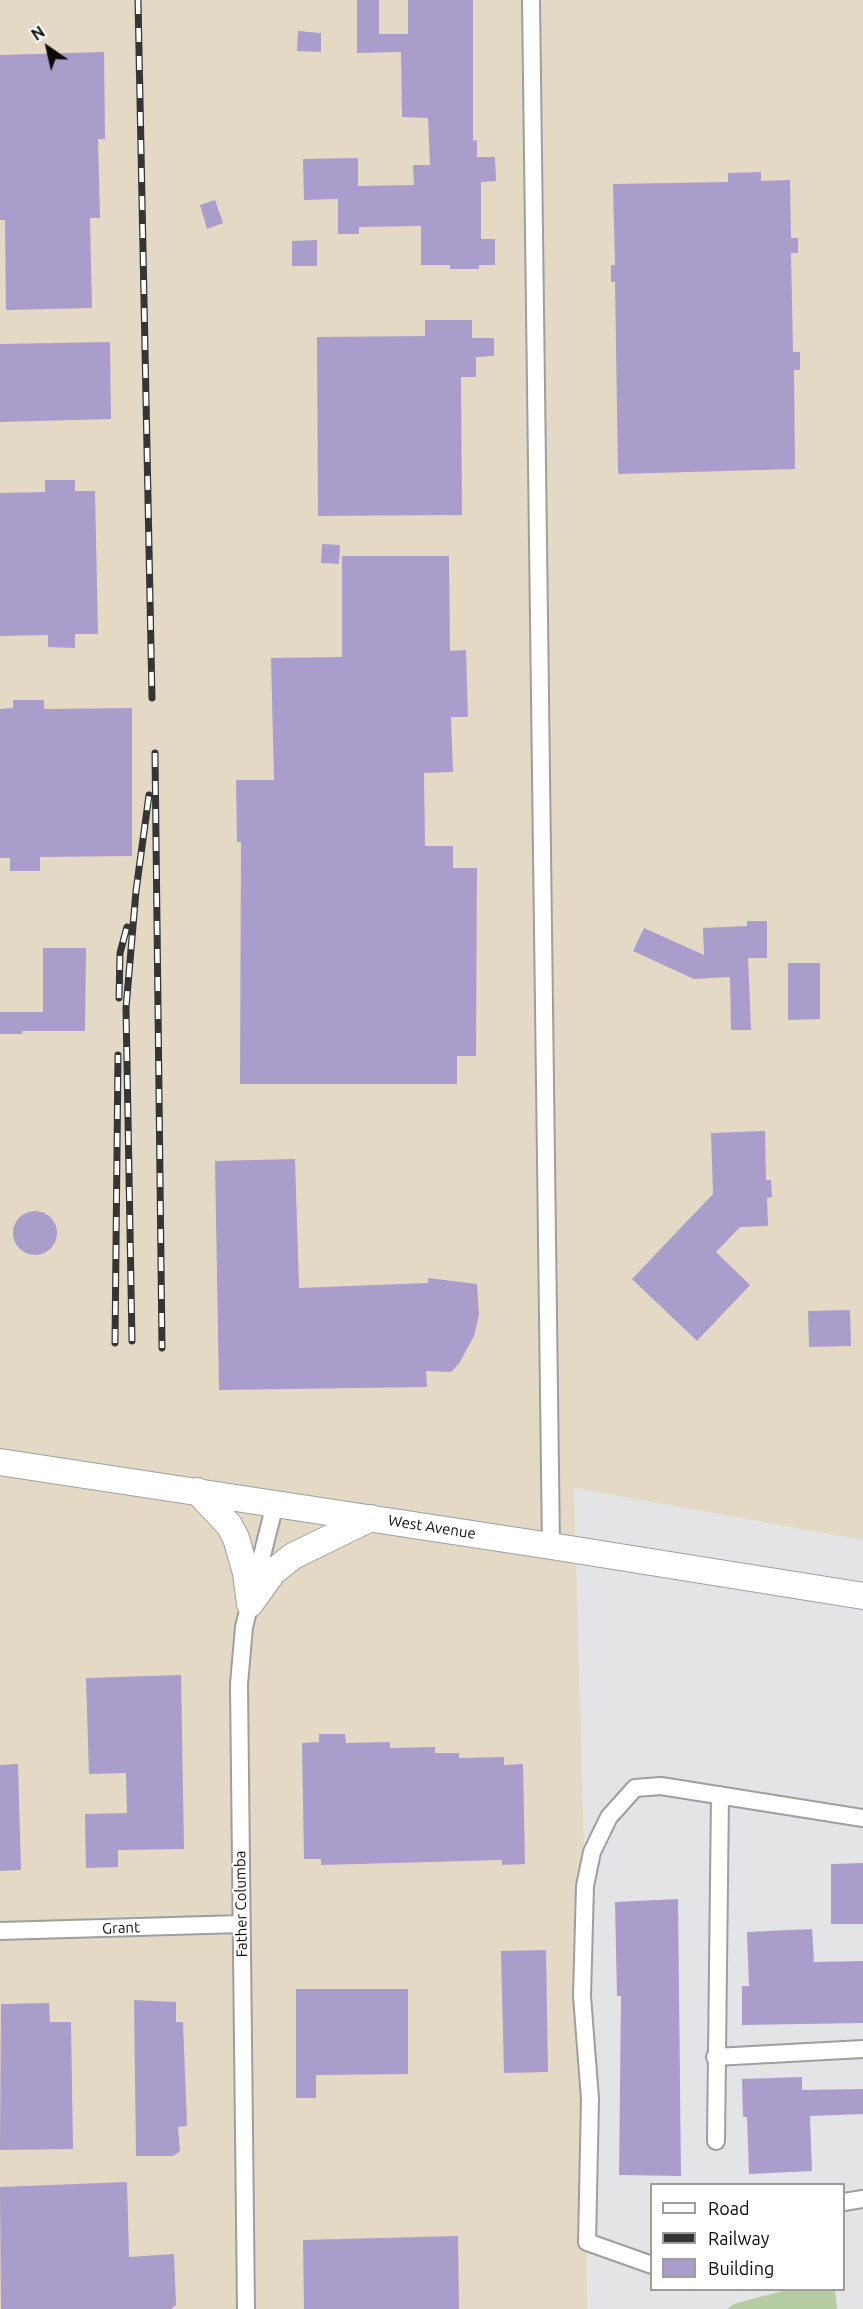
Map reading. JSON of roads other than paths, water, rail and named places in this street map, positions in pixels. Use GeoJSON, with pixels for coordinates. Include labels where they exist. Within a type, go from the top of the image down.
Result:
{"type":"FeatureCollection","features":[{"type":"Feature","properties":{"kind":"main road","name":"West Avenue"},"geometry":{"type":"LineString","coordinates":[[0,1462],[551,1545],[863,1596]]}},
{"type":"Feature","properties":{"kind":"main road"},"geometry":{"type":"LineString","coordinates":[[196,1491],[219,1513],[232,1532],[246,1573],[250,1604]]}},
{"type":"Feature","properties":{"kind":"main road"},"geometry":{"type":"LineString","coordinates":[[250,1604],[273,1572],[292,1556],[371,1518]]}},
{"type":"Feature","properties":{"kind":"street"},"geometry":{"type":"LineString","coordinates":[[531,0],[551,1545]]}},
{"type":"Feature","properties":{"kind":"street","name":"Father Columba"},"geometry":{"type":"LineString","coordinates":[[246,2309],[240,1653],[275,1504]]}},
{"type":"Feature","properties":{"kind":"street"},"geometry":{"type":"LineString","coordinates":[[650,2265],[587,2242],[590,2099],[582,1996],[585,1886],[592,1852],[609,1817],[635,1788],[661,1786],[863,1818]]}},
{"type":"Feature","properties":{"kind":"street"},"geometry":{"type":"LineString","coordinates":[[716,2141],[715,2057],[720,1795]]}},
{"type":"Feature","properties":{"kind":"street","name":"Grant"},"geometry":{"type":"LineString","coordinates":[[0,1931],[241,1924]]}},
{"type":"Feature","properties":{"kind":"street"},"geometry":{"type":"LineString","coordinates":[[715,2057],[863,2049]]}},
{"type":"Feature","properties":{"kind":"street"},"geometry":{"type":"LineString","coordinates":[[845,2202],[863,2199]]}},
{"type":"Feature","properties":{"kind":"railway"},"geometry":{"type":"LineString","coordinates":[[138,0],[152,698]]}},
{"type":"Feature","properties":{"kind":"railway"},"geometry":{"type":"LineString","coordinates":[[155,753],[162,1348]]}},
{"type":"Feature","properties":{"kind":"railway"},"geometry":{"type":"LineString","coordinates":[[132,1341],[126,1008],[136,891],[149,795]]}},
{"type":"Feature","properties":{"kind":"railway"},"geometry":{"type":"LineString","coordinates":[[119,998],[120,953],[127,927]]}},
{"type":"Feature","properties":{"kind":"railway"},"geometry":{"type":"LineString","coordinates":[[115,1343],[118,1055]]}}]}
